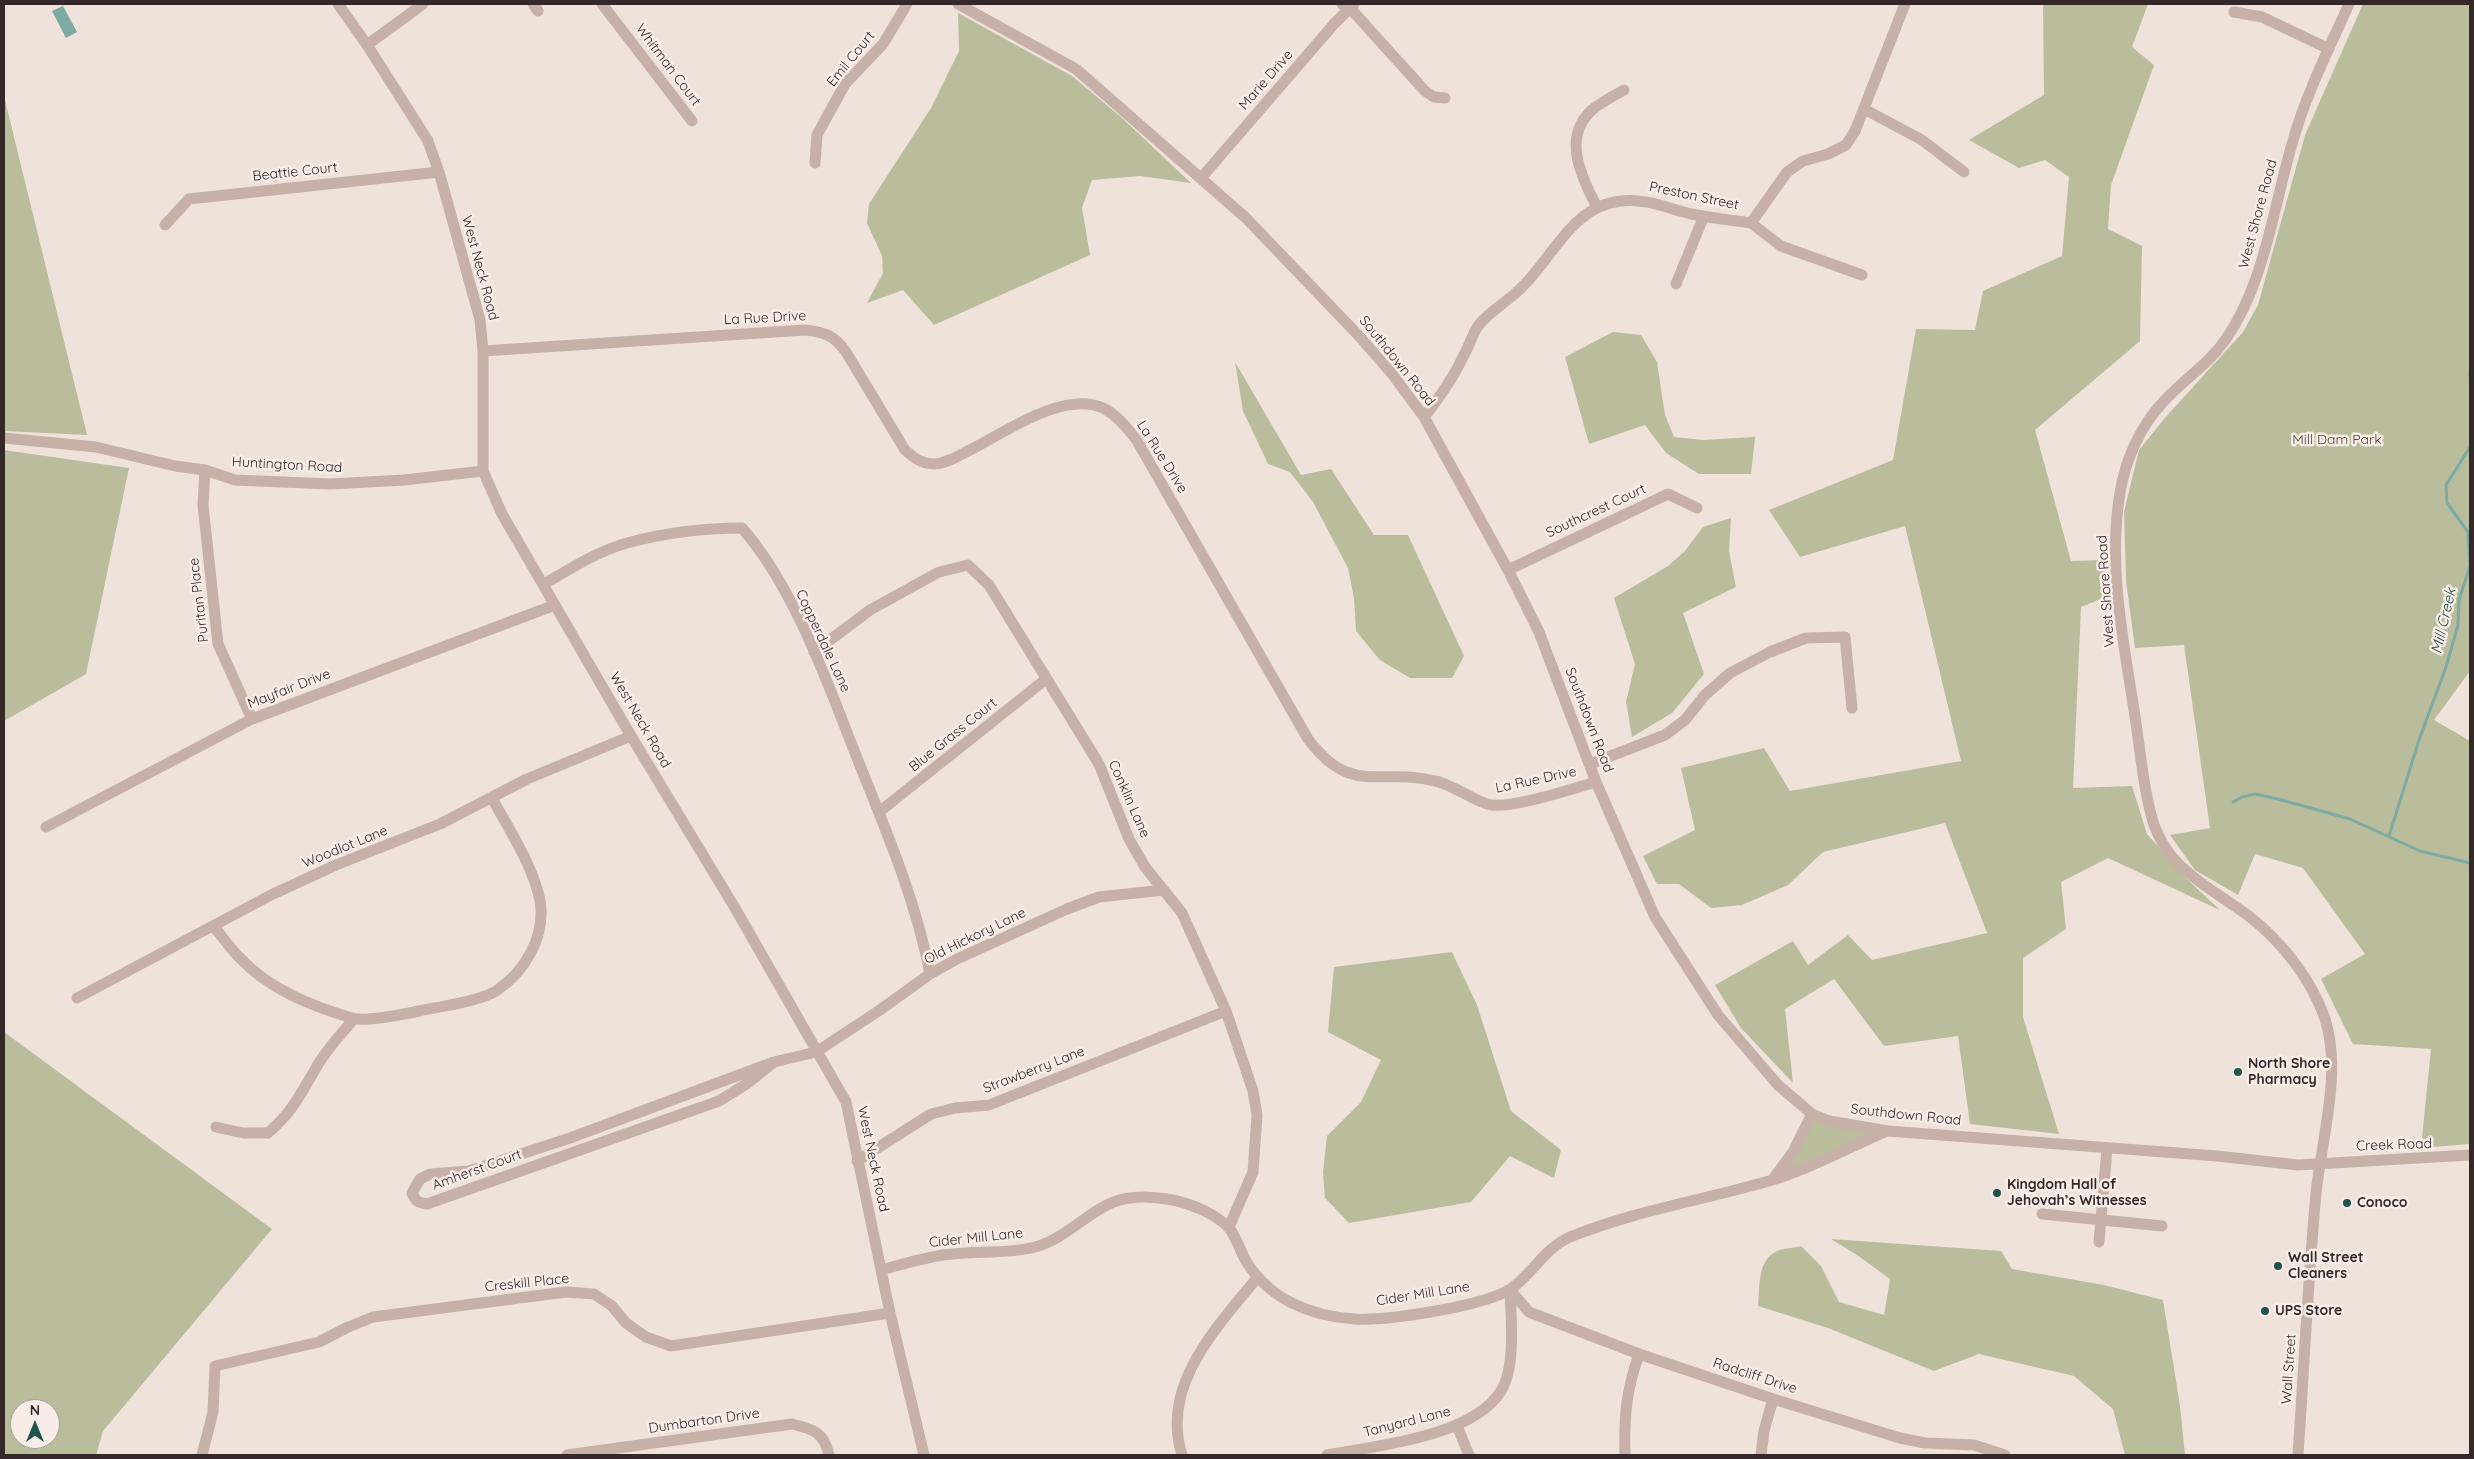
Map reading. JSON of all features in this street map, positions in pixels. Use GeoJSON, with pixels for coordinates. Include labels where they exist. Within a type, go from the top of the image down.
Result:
{"type":"FeatureCollection","features":[{"type":"Feature","properties":{"kind":"street","name":"West Neck Road"},"geometry":{"type":"LineString","coordinates":[[338,4],[367,45],[428,141],[439,172],[480,320],[483,351],[483,471],[502,514],[631,736],[735,908],[846,1102],[890,1313],[924,1455]]}},
{"type":"Feature","properties":{"kind":"street"},"geometry":{"type":"LineString","coordinates":[[367,45],[423,4]]}},
{"type":"Feature","properties":{"kind":"street","name":"Whitman Court"},"geometry":{"type":"LineString","coordinates":[[602,4],[692,122]]}},
{"type":"Feature","properties":{"kind":"street","name":"Emil Court"},"geometry":{"type":"LineString","coordinates":[[815,163],[817,136],[845,84],[883,44],[907,4]]}},
{"type":"Feature","properties":{"kind":"street","name":"Southdown Road"},"geometry":{"type":"LineString","coordinates":[[958,4],[1076,69],[1202,177],[1246,218],[1359,336],[1393,375],[1424,417],[1508,570],[1539,632],[1596,782],[1655,917],[1713,1007],[1778,1085],[1812,1114],[1829,1121],[1888,1131],[2217,1156],[2298,1165],[2319,1165]]}},
{"type":"Feature","properties":{"kind":"street","name":"Preston Street"},"geometry":{"type":"LineString","coordinates":[[1424,417],[1443,394],[1466,352],[1469,340],[1480,324],[1495,309],[1518,292],[1551,255],[1564,234],[1597,207],[1619,201],[1643,200],[1704,216],[1751,223],[1787,172],[1803,161],[1828,154],[1846,145],[1864,109],[1905,4]]}},
{"type":"Feature","properties":{"kind":"street","name":"West Shore Road"},"geometry":{"type":"LineString","coordinates":[[2319,1165],[2332,1068],[2329,1034],[2318,1004],[2299,972],[2276,942],[2252,919],[2207,888],[2175,861],[2163,846],[2155,827],[2148,797],[2126,655],[2118,581],[2117,545],[2121,487],[2134,448],[2144,427],[2165,400],[2215,353],[2238,320],[2248,301],[2260,265],[2295,132],[2329,49],[2350,4]]}},
{"type":"Feature","properties":{"kind":"street"},"geometry":{"type":"LineString","coordinates":[[1348,5],[1425,91],[1434,97],[1445,98]]}},
{"type":"Feature","properties":{"kind":"street","name":"Marie Drive"},"geometry":{"type":"LineString","coordinates":[[1202,177],[1348,5]]}},
{"type":"Feature","properties":{"kind":"street"},"geometry":{"type":"LineString","coordinates":[[2234,12],[2262,17],[2329,49]]}},
{"type":"Feature","properties":{"kind":"street"},"geometry":{"type":"LineString","coordinates":[[1597,207],[1581,177],[1575,149],[1581,125],[1591,112],[1596,106],[1624,90]]}},
{"type":"Feature","properties":{"kind":"street"},"geometry":{"type":"LineString","coordinates":[[1864,109],[1922,140],[1964,172]]}},
{"type":"Feature","properties":{"kind":"street","name":"Beattie Court"},"geometry":{"type":"LineString","coordinates":[[165,225],[189,198],[439,172]]}},
{"type":"Feature","properties":{"kind":"street"},"geometry":{"type":"LineString","coordinates":[[1676,284],[1704,216]]}},
{"type":"Feature","properties":{"kind":"street"},"geometry":{"type":"LineString","coordinates":[[1751,223],[1781,246],[1862,275]]}},
{"type":"Feature","properties":{"kind":"street","name":"La Rue Drive"},"geometry":{"type":"LineString","coordinates":[[483,351],[805,330],[823,332],[837,340],[846,352],[905,450],[916,460],[935,464],[954,458],[1052,408],[1077,403],[1102,408],[1118,418],[1136,439],[1308,739],[1323,759],[1342,772],[1365,777],[1418,778],[1437,781],[1463,791],[1490,805],[1511,804],[1596,782]]}},
{"type":"Feature","properties":{"kind":"street","name":"Huntington Road"},"geometry":{"type":"LineString","coordinates":[[4,438],[96,447],[175,466],[205,470],[235,480],[330,484],[404,480],[483,471]]}},
{"type":"Feature","properties":{"kind":"street","name":"Puritan Place"},"geometry":{"type":"LineString","coordinates":[[205,470],[203,505],[218,644],[252,719]]}},
{"type":"Feature","properties":{"kind":"street","name":"Southcrest Court"},"geometry":{"type":"LineString","coordinates":[[1508,570],[1668,494],[1697,508]]}},
{"type":"Feature","properties":{"kind":"street","name":"Copperdale Lane"},"geometry":{"type":"LineString","coordinates":[[544,584],[588,559],[626,543],[709,528],[742,528],[758,546],[778,580],[814,652],[879,812],[916,918],[930,974]]}},
{"type":"Feature","properties":{"kind":"street","name":"Conklin Lane"},"geometry":{"type":"LineString","coordinates":[[814,652],[879,605],[940,572],[968,565],[988,585],[1099,764],[1129,839],[1145,867],[1182,913],[1226,1011],[1253,1091],[1257,1115],[1253,1172],[1229,1227]]}},
{"type":"Feature","properties":{"kind":"street","name":"Mayfair Drive"},"geometry":{"type":"LineString","coordinates":[[46,827],[252,719],[555,605]]}},
{"type":"Feature","properties":{"kind":"street","name":"La Rue Drive"},"geometry":{"type":"LineString","coordinates":[[1590,764],[1665,735],[1685,720],[1705,695],[1730,673],[1770,652],[1806,638],[1845,636],[1852,708]]}},
{"type":"Feature","properties":{"kind":"street","name":"Blue Grass Court"},"geometry":{"type":"LineString","coordinates":[[879,812],[1046,679]]}},
{"type":"Feature","properties":{"kind":"street","name":"Woodlot Lane"},"geometry":{"type":"LineString","coordinates":[[77,998],[279,891],[336,865],[440,824],[527,779],[631,736]]}},
{"type":"Feature","properties":{"kind":"street"},"geometry":{"type":"LineString","coordinates":[[213,926],[240,958],[265,980],[295,997],[354,1019],[400,1015],[495,992],[517,973],[531,954],[540,926],[540,902],[534,880],[492,798]]}},
{"type":"Feature","properties":{"kind":"street","name":"Old Hickory Lane"},"geometry":{"type":"LineString","coordinates":[[816,1052],[930,974],[957,959],[1067,909],[1099,898],[1164,890]]}},
{"type":"Feature","properties":{"kind":"street","name":"Strawberry Lane"},"geometry":{"type":"LineString","coordinates":[[857,1160],[931,1114],[955,1108],[989,1105],[1226,1011]]}},
{"type":"Feature","properties":{"kind":"street"},"geometry":{"type":"LineString","coordinates":[[216,1127],[243,1133],[268,1133],[287,1116],[302,1095],[316,1067],[354,1019]]}},
{"type":"Feature","properties":{"kind":"street","name":"Amherst Court"},"geometry":{"type":"LineString","coordinates":[[774,1062],[748,1083],[719,1101],[427,1204],[418,1202],[412,1193],[420,1179],[430,1174],[468,1170],[560,1141],[774,1062],[816,1052]]}},
{"type":"Feature","properties":{"kind":"street"},"geometry":{"type":"LineString","coordinates":[[1772,1180],[1793,1152],[1812,1114]]}},
{"type":"Feature","properties":{"kind":"street"},"geometry":{"type":"LineString","coordinates":[[1510,1290],[1533,1270],[1554,1247],[1566,1238],[1622,1218],[1772,1180],[1888,1131]]}},
{"type":"Feature","properties":{"kind":"street"},"geometry":{"type":"LineString","coordinates":[[2099,1242],[2103,1220],[2107,1149]]}},
{"type":"Feature","properties":{"kind":"street","name":"Creek Road"},"geometry":{"type":"LineString","coordinates":[[2319,1165],[2356,1161],[2470,1156]]}},
{"type":"Feature","properties":{"kind":"street","name":"Wall Street"},"geometry":{"type":"LineString","coordinates":[[2298,1455],[2319,1165]]}},
{"type":"Feature","properties":{"kind":"street","name":"Cider Mill Lane"},"geometry":{"type":"LineString","coordinates":[[881,1270],[952,1254],[1012,1252],[1038,1246],[1060,1236],[1110,1203],[1139,1197],[1169,1199],[1196,1207],[1229,1227],[1257,1278],[1282,1298],[1311,1312],[1354,1319],[1391,1318],[1493,1297],[1510,1290]]}},
{"type":"Feature","properties":{"kind":"street"},"geometry":{"type":"LineString","coordinates":[[2042,1214],[2162,1226]]}},
{"type":"Feature","properties":{"kind":"street"},"geometry":{"type":"LineString","coordinates":[[1182,1455],[1178,1422],[1181,1392],[1187,1375],[1229,1312],[1257,1278]]}},
{"type":"Feature","properties":{"kind":"street","name":"Radcliff Drive"},"geometry":{"type":"LineString","coordinates":[[1510,1290],[1529,1312],[1639,1354],[1900,1438],[1925,1443],[1974,1445],[2006,1455]]}},
{"type":"Feature","properties":{"kind":"street","name":"Tanyard Lane"},"geometry":{"type":"LineString","coordinates":[[1327,1455],[1398,1443],[1457,1426],[1486,1410],[1502,1390],[1508,1370],[1510,1290]]}},
{"type":"Feature","properties":{"kind":"street","name":"Creskill Place"},"geometry":{"type":"LineString","coordinates":[[202,1455],[213,1412],[215,1366],[319,1342],[346,1328],[373,1318],[566,1292],[594,1294],[612,1306],[626,1323],[646,1337],[671,1346],[890,1313]]}},
{"type":"Feature","properties":{"kind":"street"},"geometry":{"type":"LineString","coordinates":[[1625,1455],[1624,1423],[1628,1388],[1639,1354]]}},
{"type":"Feature","properties":{"kind":"street"},"geometry":{"type":"LineString","coordinates":[[1762,1455],[1764,1431],[1773,1398]]}},
{"type":"Feature","properties":{"kind":"street","name":"Dumbarton Drive"},"geometry":{"type":"LineString","coordinates":[[567,1455],[792,1424],[813,1429],[826,1444],[829,1455]]}},
{"type":"Feature","properties":{"kind":"street"},"geometry":{"type":"LineString","coordinates":[[1457,1426],[1469,1455]]}},
{"type":"Feature","properties":{"kind":"green space"},"geometry":{"type":"Polygon","coordinates":[[[2043,4],[2148,4],[2132,47],[2154,65],[2111,185],[2108,229],[2142,246],[2140,341],[2035,430],[2071,561],[2106,560],[2106,597],[2081,607],[2073,788],[2132,786],[2147,834],[2187,879],[2220,910],[2108,858],[2061,882],[2066,929],[2023,958],[2023,1017],[2059,1134],[1970,1124],[1958,1036],[1884,1046],[1834,979],[1785,1009],[1793,1083],[1741,1028],[1715,985],[1793,941],[1808,965],[1848,935],[1872,960],[1987,933],[1945,823],[1823,852],[1788,885],[1742,905],[1711,908],[1679,884],[1657,884],[1643,856],[1695,830],[1681,768],[1764,748],[1790,791],[1961,761],[1905,526],[1800,557],[1769,510],[1893,460],[1916,329],[1975,330],[1983,291],[2062,256],[2069,177],[2045,160],[2019,168],[1969,140],[2044,95],[2043,4]]]}},
{"type":"Feature","properties":{"kind":"green space","name":"Mill Dam Park"},"geometry":{"type":"Polygon","coordinates":[[[2363,4],[2470,4],[2470,671],[2434,720],[2470,741],[2470,1144],[2421,1148],[2431,1049],[2353,1044],[2321,979],[2365,954],[2303,868],[2255,854],[2238,895],[2195,870],[2170,835],[2210,828],[2184,645],[2135,648],[2126,581],[2124,512],[2139,450],[2164,419],[2243,332],[2258,305],[2305,135],[2363,4]]]}},
{"type":"Feature","properties":{"kind":"green space"},"geometry":{"type":"Polygon","coordinates":[[[958,13],[1072,76],[1121,117],[1191,183],[1140,176],[1092,180],[1082,208],[1090,255],[934,325],[903,290],[867,303],[883,273],[882,256],[867,223],[869,204],[931,108],[959,51],[958,13]]]}},
{"type":"Feature","properties":{"kind":"green space"},"geometry":{"type":"Polygon","coordinates":[[[4,96],[87,435],[4,431],[4,96]]]}},
{"type":"Feature","properties":{"kind":"green space"},"geometry":{"type":"Polygon","coordinates":[[[1613,332],[1641,335],[1657,362],[1665,415],[1674,437],[1703,440],[1755,437],[1751,474],[1699,474],[1666,453],[1645,425],[1589,444],[1565,357],[1613,332]]]}},
{"type":"Feature","properties":{"kind":"green space"},"geometry":{"type":"Polygon","coordinates":[[[1235,362],[1301,475],[1331,469],[1374,535],[1408,535],[1464,656],[1452,678],[1410,678],[1380,660],[1356,631],[1354,598],[1348,568],[1313,502],[1290,472],[1268,464],[1243,411],[1235,362]]]}},
{"type":"Feature","properties":{"kind":"green space"},"geometry":{"type":"Polygon","coordinates":[[[4,450],[129,468],[86,674],[4,721],[4,450]]]}},
{"type":"Feature","properties":{"kind":"green space"},"geometry":{"type":"Polygon","coordinates":[[[1731,518],[1729,551],[1736,587],[1683,613],[1704,674],[1672,713],[1632,737],[1626,702],[1635,664],[1614,598],[1668,566],[1685,551],[1703,527],[1731,518]]]}},
{"type":"Feature","properties":{"kind":"green space"},"geometry":{"type":"Polygon","coordinates":[[[1452,952],[1477,1005],[1511,1111],[1561,1150],[1554,1178],[1510,1156],[1471,1202],[1349,1223],[1325,1198],[1323,1172],[1327,1136],[1361,1102],[1381,1060],[1328,1032],[1334,967],[1452,952]]]}},
{"type":"Feature","properties":{"kind":"green space"},"geometry":{"type":"Polygon","coordinates":[[[4,1032],[272,1229],[103,1431],[96,1455],[4,1455],[4,1032]]]}},
{"type":"Feature","properties":{"kind":"green space"},"geometry":{"type":"Polygon","coordinates":[[[1815,1119],[1877,1133],[1783,1173],[1815,1119]]]}},
{"type":"Feature","properties":{"kind":"green space"},"geometry":{"type":"Polygon","coordinates":[[[1831,1239],[2001,1251],[2012,1269],[2104,1285],[2163,1300],[2180,1406],[2185,1455],[2125,1455],[2113,1409],[2074,1376],[1979,1354],[1934,1371],[1828,1328],[1758,1306],[1761,1275],[1766,1261],[1777,1251],[1801,1246],[1821,1266],[1839,1302],[1884,1315],[1890,1279],[1831,1239]]]}},
{"type":"Feature","properties":{"kind":"water"},"geometry":{"type":"Polygon","coordinates":[[[63,6],[77,32],[66,38],[52,11],[63,6]]]}},
{"type":"Feature","properties":{"kind":"waterway","name":"Mill Creek"},"geometry":{"type":"LineString","coordinates":[[2470,370],[2470,376]]}},
{"type":"Feature","properties":{"kind":"waterway","name":"Mill Creek"},"geometry":{"type":"LineString","coordinates":[[2389,836],[2419,740],[2446,667],[2458,625],[2459,600],[2470,566],[2468,532],[2447,503],[2446,485],[2470,447]]}},
{"type":"Feature","properties":{"kind":"waterway","name":"Mill Creek"},"geometry":{"type":"LineString","coordinates":[[2233,802],[2242,797],[2255,794],[2278,799],[2350,819],[2420,851],[2470,863]]}},
{"type":"Feature","properties":{"kind":"place","name":"North Shore Pharmacy"},"geometry":{"type":"Point","coordinates":[2238,1072]}},
{"type":"Feature","properties":{"kind":"place","name":"Kingdom Hall of Jehovah’s Witnesses"},"geometry":{"type":"Point","coordinates":[1997,1193]}},
{"type":"Feature","properties":{"kind":"place","name":"Conoco"},"geometry":{"type":"Point","coordinates":[2347,1203]}},
{"type":"Feature","properties":{"kind":"place","name":"Wall Street Cleaners"},"geometry":{"type":"Point","coordinates":[2278,1266]}},
{"type":"Feature","properties":{"kind":"place","name":"UPS Store"},"geometry":{"type":"Point","coordinates":[2265,1311]}}]}
